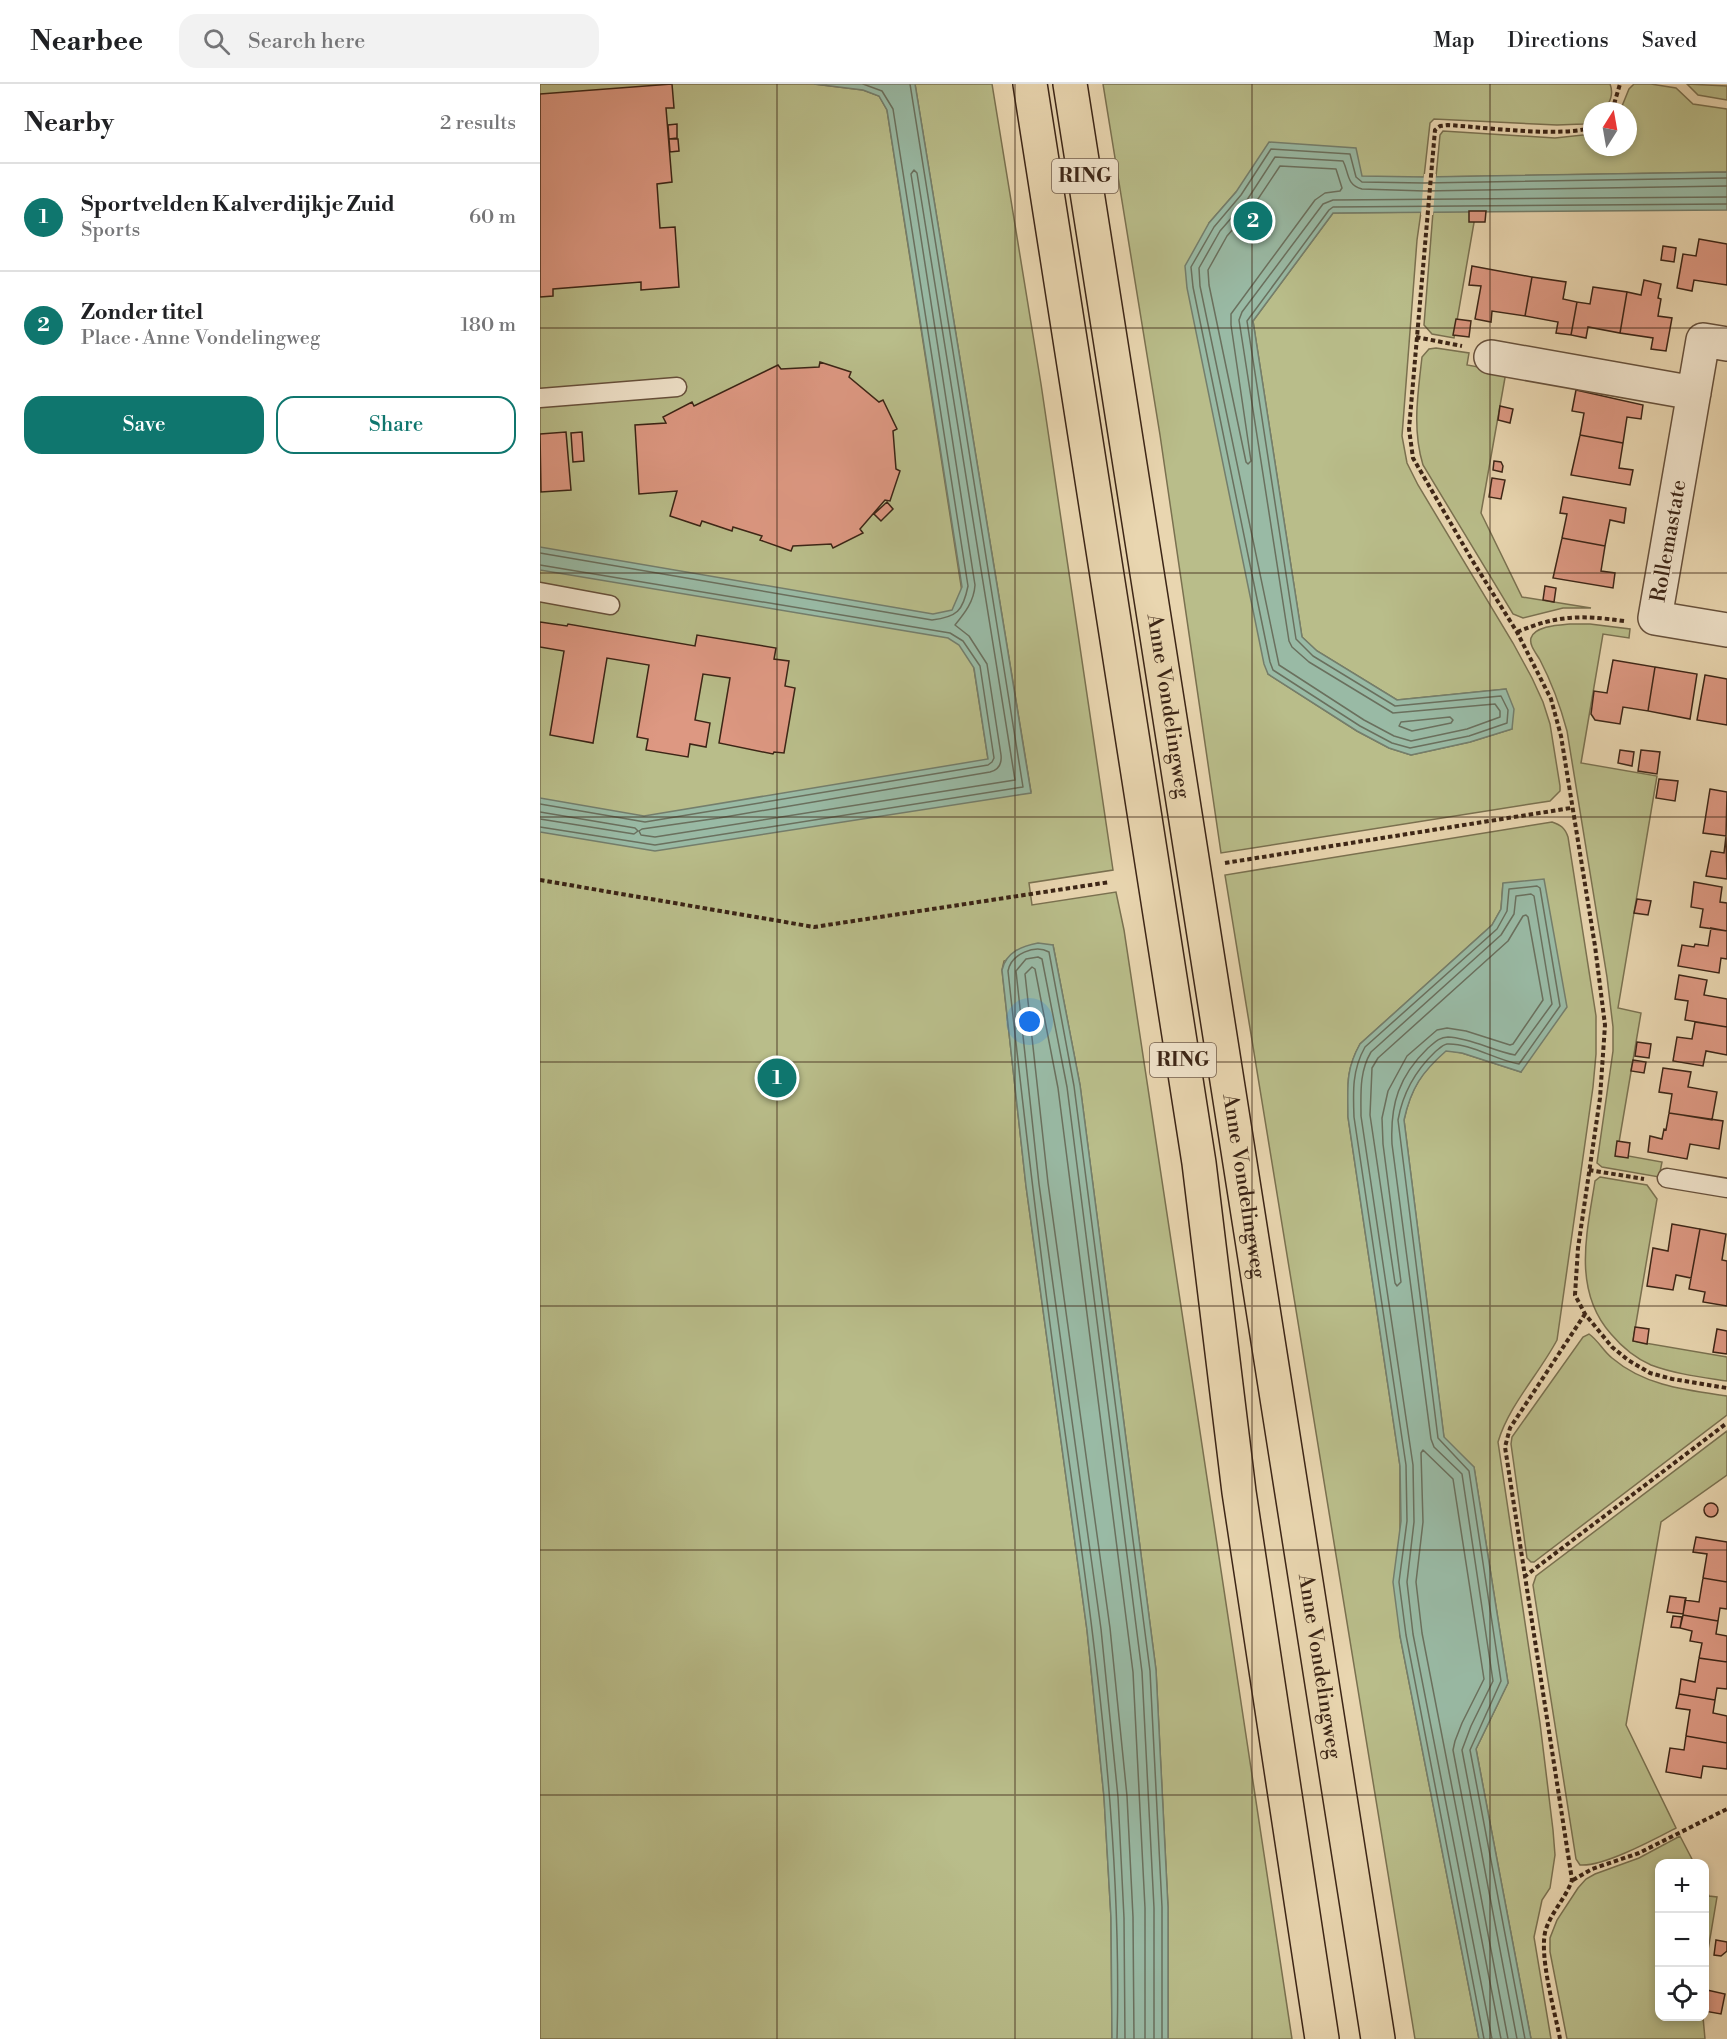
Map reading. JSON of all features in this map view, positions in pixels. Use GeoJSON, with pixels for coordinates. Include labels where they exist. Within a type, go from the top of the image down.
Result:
{"type":"FeatureCollection","features":[{"type":"Feature","properties":{"kind":"main road","name":"Anne Vondelingweg"},"geometry":{"type":"LineString","coordinates":[[1030,84],[1199,1163],[1239,1492],[1322,2039]]}},
{"type":"Feature","properties":{"kind":"main road","name":"Anne Vondelingweg"},"geometry":{"type":"LineString","coordinates":[[1070,84],[1378,2039]]}},
{"type":"Feature","properties":{"kind":"main road"},"geometry":{"type":"LineString","coordinates":[[1093,84],[1100,268]]}},
{"type":"Feature","properties":{"kind":"street","name":"Rollemastate"},"geometry":{"type":"LineString","coordinates":[[1727,344],[1703,340],[1656,618],[1727,630]]}},
{"type":"Feature","properties":{"kind":"street"},"geometry":{"type":"LineString","coordinates":[[1491,357],[1694,393]]}},
{"type":"Feature","properties":{"kind":"lane"},"geometry":{"type":"LineString","coordinates":[[540,398],[677,387]]}},
{"type":"Feature","properties":{"kind":"lane"},"geometry":{"type":"LineString","coordinates":[[540,592],[610,605]]}},
{"type":"Feature","properties":{"kind":"lane"},"geometry":{"type":"LineString","coordinates":[[1667,1178],[1727,1188]]}},
{"type":"Feature","properties":{"kind":"path"},"geometry":{"type":"LineString","coordinates":[[1615,102],[1620,84]]}},
{"type":"Feature","properties":{"kind":"path"},"geometry":{"type":"LineString","coordinates":[[1583,129],[1556,131],[1440,126],[1435,130],[1409,429],[1413,458],[1517,632],[1551,699],[1561,736],[1571,808],[1596,946],[1605,1025],[1599,1098],[1578,1248],[1575,1295],[1585,1314],[1612,1347],[1628,1360],[1650,1373],[1727,1388]]}},
{"type":"Feature","properties":{"kind":"path"},"geometry":{"type":"LineString","coordinates":[[1416,337],[1476,348],[1491,357]]}},
{"type":"Feature","properties":{"kind":"path"},"geometry":{"type":"LineString","coordinates":[[1517,632],[1541,622],[1574,616],[1640,623],[1656,618]]}},
{"type":"Feature","properties":{"kind":"path"},"geometry":{"type":"LineString","coordinates":[[1223,864],[1571,808]]}},
{"type":"Feature","properties":{"kind":"path"},"geometry":{"type":"LineString","coordinates":[[540,880],[814,927],[1110,882]]}},
{"type":"Feature","properties":{"kind":"path"},"geometry":{"type":"LineString","coordinates":[[1589,1170],[1658,1181],[1667,1178]]}},
{"type":"Feature","properties":{"kind":"path"},"geometry":{"type":"LineString","coordinates":[[1560,2039],[1544,1944],[1549,1923],[1572,1880],[1505,1447],[1506,1436],[1510,1428],[1585,1314]]}},
{"type":"Feature","properties":{"kind":"path"},"geometry":{"type":"LineString","coordinates":[[1524,1577],[1727,1423]]}},
{"type":"Feature","properties":{"kind":"path"},"geometry":{"type":"LineString","coordinates":[[1572,1880],[1592,1869],[1639,1853],[1727,1809]]}},
{"type":"Feature","properties":{"kind":"shaded area"},"geometry":{"type":"Polygon","coordinates":[[[540,84],[814,84],[863,90],[879,96],[887,110],[988,759],[1016,795],[1031,792],[915,84],[992,84],[1041,384],[1113,870],[1029,883],[1032,905],[1116,892],[1124,930],[1292,2039],[1168,2039],[1168,1907],[1156,1670],[1080,1085],[1053,945],[1004,961],[1002,970],[1026,1186],[1087,1630],[1104,1797],[1111,1918],[1112,2039],[540,2039],[540,84]]]}},
{"type":"Feature","properties":{"kind":"shaded area"},"geometry":{"type":"Polygon","coordinates":[[[1103,84],[1610,84],[1611,95],[1609,102],[1583,102],[1583,124],[1557,125],[1434,119],[1430,123],[1424,177],[1236,192],[1209,223],[1268,674],[1357,731],[1389,748],[1411,755],[1470,742],[1512,729],[1506,689],[1397,700],[1317,651],[1302,637],[1253,321],[1333,213],[1421,212],[1402,436],[1407,463],[1513,643],[1543,702],[1550,724],[1560,786],[1560,791],[1550,801],[1221,853],[1160,435],[1103,84]]]}},
{"type":"Feature","properties":{"kind":"shaded area"},"geometry":{"type":"Polygon","coordinates":[[[1634,84],[1676,88],[1693,104],[1727,109],[1727,172],[1436,177],[1440,135],[1443,131],[1555,138],[1583,135],[1583,156],[1637,156],[1637,102],[1624,102],[1629,89],[1634,84]]]}},
{"type":"Feature","properties":{"kind":"shaded area"},"geometry":{"type":"Polygon","coordinates":[[[1687,84],[1727,86],[1727,100],[1698,95],[1687,84]]]}},
{"type":"Feature","properties":{"kind":"shaded area"},"geometry":{"type":"Polygon","coordinates":[[[1476,211],[1454,338],[1432,334],[1424,325],[1433,212],[1476,211]]]}},
{"type":"Feature","properties":{"kind":"shaded area"},"geometry":{"type":"Polygon","coordinates":[[[1429,349],[1469,353],[1467,365],[1506,372],[1481,513],[1522,597],[1591,608],[1563,608],[1523,618],[1513,614],[1423,465],[1417,424],[1422,357],[1429,349]]]}},
{"type":"Feature","properties":{"kind":"shaded area"},"geometry":{"type":"Polygon","coordinates":[[[1570,624],[1630,629],[1629,638],[1603,634],[1581,763],[1657,776],[1618,1008],[1641,1013],[1617,1154],[1662,1162],[1659,1177],[1602,1167],[1597,1163],[1613,1051],[1613,1027],[1607,977],[1567,731],[1559,703],[1531,641],[1533,634],[1537,631],[1570,624]]]}},
{"type":"Feature","properties":{"kind":"shaded area"},"geometry":{"type":"Polygon","coordinates":[[[1552,822],[1562,827],[1568,837],[1596,1016],[1596,1054],[1557,1340],[1509,1415],[1498,1442],[1540,1723],[1553,1830],[1555,1855],[1550,1888],[1542,1900],[1534,1937],[1551,2039],[1531,2039],[1476,1749],[1508,1683],[1474,1467],[1444,1438],[1404,1120],[1414,1089],[1430,1066],[1446,1050],[1521,1072],[1503,883],[1501,909],[1492,925],[1360,1044],[1348,1079],[1348,1117],[1400,1466],[1400,1636],[1479,2039],[1415,2039],[1225,875],[1552,822]]]}},
{"type":"Feature","properties":{"kind":"shaded area"},"geometry":{"type":"Polygon","coordinates":[[[1600,1177],[1647,1185],[1657,1199],[1633,1341],[1727,1357],[1727,1381],[1679,1373],[1645,1362],[1634,1356],[1620,1343],[1599,1317],[1591,1299],[1585,1260],[1595,1181],[1600,1177]]]}},
{"type":"Feature","properties":{"kind":"shaded area"},"geometry":{"type":"Polygon","coordinates":[[[1589,1334],[1612,1358],[1638,1375],[1666,1385],[1727,1396],[1727,1415],[1531,1562],[1527,1558],[1511,1444],[1512,1437],[1583,1337],[1589,1334]]]}},
{"type":"Feature","properties":{"kind":"shaded area"},"geometry":{"type":"Polygon","coordinates":[[[1727,1431],[1727,1475],[1661,1522],[1626,1725],[1676,1828],[1615,1857],[1602,1862],[1580,1865],[1576,1859],[1533,1585],[1536,1576],[1727,1431]]]}},
{"type":"Feature","properties":{"kind":"shaded area"},"geometry":{"type":"Polygon","coordinates":[[[1680,1836],[1692,1859],[1655,1859],[1655,2021],[1703,2021],[1705,2039],[1567,2039],[1550,1952],[1550,1938],[1557,1920],[1586,1879],[1639,1858],[1680,1836]]]}},
{"type":"Feature","properties":{"kind":"shaded area"},"geometry":{"type":"Polygon","coordinates":[[[1709,1896],[1717,1897],[1709,1944],[1709,1896]]]}},
{"type":"Feature","properties":{"kind":"water"},"geometry":{"type":"Polygon","coordinates":[[[814,84],[915,84],[1031,793],[655,851],[540,832],[540,798],[644,816],[988,759],[974,668],[959,645],[948,638],[540,570],[540,547],[933,614],[952,610],[962,587],[887,110],[879,96],[863,90],[814,84]]]}},
{"type":"Feature","properties":{"kind":"water"},"geometry":{"type":"Polygon","coordinates":[[[1269,142],[1356,148],[1362,176],[1727,172],[1727,210],[1333,213],[1253,321],[1302,637],[1317,651],[1397,700],[1506,689],[1514,709],[1512,729],[1470,742],[1411,755],[1389,748],[1357,731],[1268,674],[1264,664],[1187,288],[1185,266],[1209,223],[1236,192],[1269,142]]]}},
{"type":"Feature","properties":{"kind":"water"},"geometry":{"type":"Polygon","coordinates":[[[1544,879],[1567,1007],[1521,1072],[1462,1053],[1446,1051],[1430,1066],[1419,1081],[1410,1099],[1404,1120],[1444,1437],[1474,1467],[1508,1683],[1476,1749],[1531,2039],[1479,2039],[1400,1636],[1393,1582],[1401,1521],[1400,1466],[1348,1117],[1348,1088],[1352,1063],[1360,1044],[1492,925],[1501,909],[1503,883],[1544,879]]]}},
{"type":"Feature","properties":{"kind":"water"},"geometry":{"type":"Polygon","coordinates":[[[1038,943],[1053,945],[1080,1085],[1156,1670],[1168,1907],[1168,2039],[1112,2039],[1111,1918],[1104,1797],[1087,1630],[1026,1186],[1002,970],[1011,954],[1038,943]]]}},
{"type":"Feature","properties":{"kind":"pier"},"geometry":{"type":"Polygon","coordinates":[[[1424,174],[1436,174],[1433,215],[1421,215],[1424,174]]]}},
{"type":"Feature","properties":{"kind":"building"},"geometry":{"type":"Polygon","coordinates":[[[672,84],[674,108],[666,108],[672,182],[657,184],[660,228],[675,227],[679,287],[641,290],[641,282],[553,289],[553,296],[540,297],[540,94],[672,84]]]}},
{"type":"Feature","properties":{"kind":"building"},"geometry":{"type":"Polygon","coordinates":[[[677,124],[677,138],[669,139],[668,125],[677,124]]]}},
{"type":"Feature","properties":{"kind":"building"},"geometry":{"type":"Polygon","coordinates":[[[669,139],[678,139],[679,151],[670,152],[669,139]]]}},
{"type":"Feature","properties":{"kind":"building"},"geometry":{"type":"Polygon","coordinates":[[[1469,211],[1486,211],[1485,222],[1469,222],[1469,211]]]}},
{"type":"Feature","properties":{"kind":"building"},"geometry":{"type":"Polygon","coordinates":[[[1699,239],[1727,244],[1727,285],[1694,280],[1692,291],[1677,288],[1683,254],[1696,256],[1699,239]]]}},
{"type":"Feature","properties":{"kind":"building"},"geometry":{"type":"Polygon","coordinates":[[[1663,246],[1676,248],[1674,262],[1661,260],[1663,246]]]}},
{"type":"Feature","properties":{"kind":"building"},"geometry":{"type":"Polygon","coordinates":[[[1472,266],[1532,277],[1525,316],[1492,311],[1491,322],[1475,319],[1481,286],[1469,285],[1472,266]]]}},
{"type":"Feature","properties":{"kind":"building"},"geometry":{"type":"Polygon","coordinates":[[[1532,277],[1566,282],[1563,299],[1577,302],[1571,335],[1556,333],[1558,322],[1525,316],[1532,277]]]}},
{"type":"Feature","properties":{"kind":"building"},"geometry":{"type":"Polygon","coordinates":[[[1644,280],[1661,284],[1658,316],[1672,318],[1666,351],[1651,349],[1653,338],[1620,333],[1627,292],[1641,295],[1644,280]]]}},
{"type":"Feature","properties":{"kind":"building"},"geometry":{"type":"Polygon","coordinates":[[[1593,287],[1627,292],[1620,333],[1588,327],[1586,338],[1571,335],[1577,302],[1590,304],[1593,287]]]}},
{"type":"Feature","properties":{"kind":"building"},"geometry":{"type":"Polygon","coordinates":[[[1456,319],[1471,321],[1469,337],[1453,335],[1456,319]]]}},
{"type":"Feature","properties":{"kind":"building"},"geometry":{"type":"Polygon","coordinates":[[[820,362],[851,372],[849,377],[879,402],[883,400],[897,429],[893,431],[896,469],[900,471],[890,501],[885,500],[860,529],[863,533],[833,548],[831,544],[793,546],[791,551],[760,540],[762,536],[733,527],[732,531],[702,521],[700,526],[670,516],[677,491],[639,494],[635,425],[666,423],[663,417],[692,402],[694,406],[778,365],[781,369],[819,367],[820,362]]]}},
{"type":"Feature","properties":{"kind":"building"},"geometry":{"type":"Polygon","coordinates":[[[1576,390],[1643,405],[1641,419],[1627,417],[1623,443],[1580,435],[1584,413],[1572,411],[1576,390]]]}},
{"type":"Feature","properties":{"kind":"building"},"geometry":{"type":"Polygon","coordinates":[[[1500,406],[1513,409],[1510,423],[1498,420],[1500,406]]]}},
{"type":"Feature","properties":{"kind":"building"},"geometry":{"type":"Polygon","coordinates":[[[566,432],[571,490],[541,492],[540,434],[566,432]]]}},
{"type":"Feature","properties":{"kind":"building"},"geometry":{"type":"Polygon","coordinates":[[[582,432],[584,461],[573,462],[571,433],[582,432]]]}},
{"type":"Feature","properties":{"kind":"building"},"geometry":{"type":"Polygon","coordinates":[[[1580,435],[1623,443],[1619,468],[1633,470],[1630,485],[1571,475],[1580,435]]]}},
{"type":"Feature","properties":{"kind":"building"},"geometry":{"type":"Polygon","coordinates":[[[1494,461],[1501,462],[1502,472],[1493,470],[1494,461]]]}},
{"type":"Feature","properties":{"kind":"building"},"geometry":{"type":"Polygon","coordinates":[[[1492,478],[1505,480],[1501,499],[1489,497],[1492,478]]]}},
{"type":"Feature","properties":{"kind":"building"},"geometry":{"type":"Polygon","coordinates":[[[1563,497],[1626,508],[1624,523],[1610,520],[1605,546],[1562,538],[1567,514],[1560,513],[1563,497]]]}},
{"type":"Feature","properties":{"kind":"building"},"geometry":{"type":"Polygon","coordinates":[[[887,502],[893,509],[881,521],[874,514],[887,502]]]}},
{"type":"Feature","properties":{"kind":"building"},"geometry":{"type":"Polygon","coordinates":[[[1562,538],[1605,546],[1601,571],[1615,573],[1613,588],[1553,578],[1562,538]]]}},
{"type":"Feature","properties":{"kind":"building"},"geometry":{"type":"Polygon","coordinates":[[[1545,586],[1556,588],[1554,602],[1543,600],[1545,586]]]}},
{"type":"Feature","properties":{"kind":"building"},"geometry":{"type":"Polygon","coordinates":[[[540,622],[567,626],[568,624],[695,646],[697,635],[776,648],[774,659],[789,661],[785,686],[795,688],[784,753],[774,752],[773,754],[719,743],[730,678],[703,674],[695,720],[710,723],[706,747],[690,744],[688,757],[646,750],[648,739],[637,737],[649,665],[607,658],[593,743],[550,735],[564,651],[540,647],[540,622]]]}},
{"type":"Feature","properties":{"kind":"building"},"geometry":{"type":"Polygon","coordinates":[[[1613,660],[1655,667],[1648,711],[1623,707],[1620,724],[1595,720],[1591,714],[1594,691],[1607,693],[1613,660]]]}},
{"type":"Feature","properties":{"kind":"building"},"geometry":{"type":"Polygon","coordinates":[[[1655,667],[1697,674],[1690,719],[1648,711],[1655,667]]]}},
{"type":"Feature","properties":{"kind":"building"},"geometry":{"type":"Polygon","coordinates":[[[1705,675],[1727,679],[1727,725],[1697,720],[1705,675]]]}},
{"type":"Feature","properties":{"kind":"building"},"geometry":{"type":"Polygon","coordinates":[[[1620,750],[1634,752],[1632,766],[1618,763],[1620,750]]]}},
{"type":"Feature","properties":{"kind":"building"},"geometry":{"type":"Polygon","coordinates":[[[1641,750],[1660,752],[1657,774],[1638,771],[1641,750]]]}},
{"type":"Feature","properties":{"kind":"building"},"geometry":{"type":"Polygon","coordinates":[[[1659,779],[1678,781],[1675,801],[1656,798],[1659,779]]]}},
{"type":"Feature","properties":{"kind":"building"},"geometry":{"type":"Polygon","coordinates":[[[1710,789],[1727,792],[1726,836],[1703,833],[1710,789]]]}},
{"type":"Feature","properties":{"kind":"building"},"geometry":{"type":"Polygon","coordinates":[[[1726,836],[1727,879],[1706,876],[1711,851],[1724,853],[1726,836]]]}},
{"type":"Feature","properties":{"kind":"building"},"geometry":{"type":"Polygon","coordinates":[[[1694,882],[1722,887],[1720,902],[1727,903],[1727,931],[1700,927],[1703,909],[1691,907],[1694,882]]]}},
{"type":"Feature","properties":{"kind":"building"},"geometry":{"type":"Polygon","coordinates":[[[1637,899],[1651,901],[1648,915],[1634,913],[1637,899]]]}},
{"type":"Feature","properties":{"kind":"building"},"geometry":{"type":"Polygon","coordinates":[[[1711,928],[1727,931],[1727,959],[1721,958],[1719,973],[1678,966],[1682,945],[1708,946],[1711,928]]]}},
{"type":"Feature","properties":{"kind":"building"},"geometry":{"type":"Polygon","coordinates":[[[1679,975],[1707,980],[1704,995],[1727,999],[1727,1027],[1685,1020],[1688,1001],[1675,999],[1679,975]]]}},
{"type":"Feature","properties":{"kind":"building"},"geometry":{"type":"Polygon","coordinates":[[[1695,1022],[1727,1027],[1727,1055],[1706,1051],[1703,1066],[1673,1061],[1677,1037],[1692,1039],[1695,1022]]]}},
{"type":"Feature","properties":{"kind":"building"},"geometry":{"type":"Polygon","coordinates":[[[1637,1042],[1651,1044],[1649,1058],[1635,1056],[1637,1042]]]}},
{"type":"Feature","properties":{"kind":"building"},"geometry":{"type":"Polygon","coordinates":[[[1633,1060],[1646,1062],[1644,1073],[1631,1071],[1633,1060]]]}},
{"type":"Feature","properties":{"kind":"building"},"geometry":{"type":"Polygon","coordinates":[[[1663,1068],[1691,1072],[1688,1087],[1717,1092],[1712,1120],[1669,1113],[1672,1094],[1659,1092],[1663,1068]]]}},
{"type":"Feature","properties":{"kind":"building"},"geometry":{"type":"Polygon","coordinates":[[[1669,1113],[1723,1121],[1719,1149],[1690,1144],[1687,1159],[1648,1152],[1650,1136],[1662,1139],[1669,1113]]]}},
{"type":"Feature","properties":{"kind":"building"},"geometry":{"type":"Polygon","coordinates":[[[1617,1141],[1630,1143],[1628,1158],[1615,1156],[1617,1141]]]}},
{"type":"Feature","properties":{"kind":"building"},"geometry":{"type":"Polygon","coordinates":[[[1672,1224],[1700,1229],[1691,1278],[1676,1275],[1673,1290],[1647,1286],[1653,1248],[1668,1251],[1672,1224]]]}},
{"type":"Feature","properties":{"kind":"building"},"geometry":{"type":"Polygon","coordinates":[[[1700,1229],[1726,1234],[1722,1260],[1727,1261],[1727,1306],[1703,1302],[1705,1292],[1689,1289],[1700,1229]]]}},
{"type":"Feature","properties":{"kind":"building"},"geometry":{"type":"Polygon","coordinates":[[[1635,1327],[1649,1329],[1647,1344],[1633,1341],[1635,1327]]]}},
{"type":"Feature","properties":{"kind":"building"},"geometry":{"type":"Polygon","coordinates":[[[1717,1329],[1727,1331],[1727,1354],[1713,1352],[1717,1329]]]}},
{"type":"Feature","properties":{"kind":"building"},"geometry":{"type":"Polygon","coordinates":[[[1708,1503],[1714,1503],[1718,1510],[1714,1517],[1708,1517],[1704,1513],[1704,1507],[1708,1503]]]}},
{"type":"Feature","properties":{"kind":"building"},"geometry":{"type":"Polygon","coordinates":[[[1696,1537],[1727,1542],[1727,1582],[1703,1578],[1707,1554],[1693,1552],[1696,1537]]]}},
{"type":"Feature","properties":{"kind":"building"},"geometry":{"type":"Polygon","coordinates":[[[1703,1578],[1727,1582],[1727,1609],[1720,1608],[1718,1621],[1683,1615],[1685,1600],[1699,1602],[1703,1578]]]}},
{"type":"Feature","properties":{"kind":"building"},"geometry":{"type":"Polygon","coordinates":[[[1670,1596],[1686,1598],[1683,1614],[1667,1612],[1670,1596]]]}},
{"type":"Feature","properties":{"kind":"building"},"geometry":{"type":"Polygon","coordinates":[[[1683,1615],[1718,1621],[1716,1634],[1727,1636],[1727,1662],[1699,1658],[1702,1643],[1690,1641],[1692,1631],[1680,1628],[1683,1615]]]}},
{"type":"Feature","properties":{"kind":"building"},"geometry":{"type":"Polygon","coordinates":[[[1673,1616],[1682,1617],[1680,1628],[1671,1627],[1673,1616]]]}},
{"type":"Feature","properties":{"kind":"building"},"geometry":{"type":"Polygon","coordinates":[[[1699,1658],[1727,1662],[1727,1689],[1717,1688],[1715,1700],[1679,1694],[1681,1679],[1695,1682],[1699,1658]]]}},
{"type":"Feature","properties":{"kind":"building"},"geometry":{"type":"Polygon","coordinates":[[[1679,1694],[1715,1700],[1713,1713],[1727,1716],[1727,1743],[1686,1736],[1690,1710],[1676,1708],[1679,1694]]]}},
{"type":"Feature","properties":{"kind":"building"},"geometry":{"type":"Polygon","coordinates":[[[1686,1736],[1727,1743],[1727,1769],[1703,1766],[1701,1778],[1666,1772],[1670,1748],[1684,1750],[1686,1736]]]}},
{"type":"Feature","properties":{"kind":"building"},"geometry":{"type":"Polygon","coordinates":[[[1716,1940],[1727,1942],[1727,1951],[1721,1956],[1714,1955],[1716,1940]]]}},
{"type":"Feature","properties":{"kind":"building"},"geometry":{"type":"Polygon","coordinates":[[[1709,1990],[1725,1994],[1721,2014],[1709,2012],[1709,1990]]]}},
{"type":"Feature","properties":{"kind":"place","name":"Zonder titel"},"geometry":{"type":"Point","coordinates":[1253,221]}},
{"type":"Feature","properties":{"kind":"place","name":"Sportvelden Kalverdijkje Zuid"},"geometry":{"type":"Point","coordinates":[777,1078]}}]}
